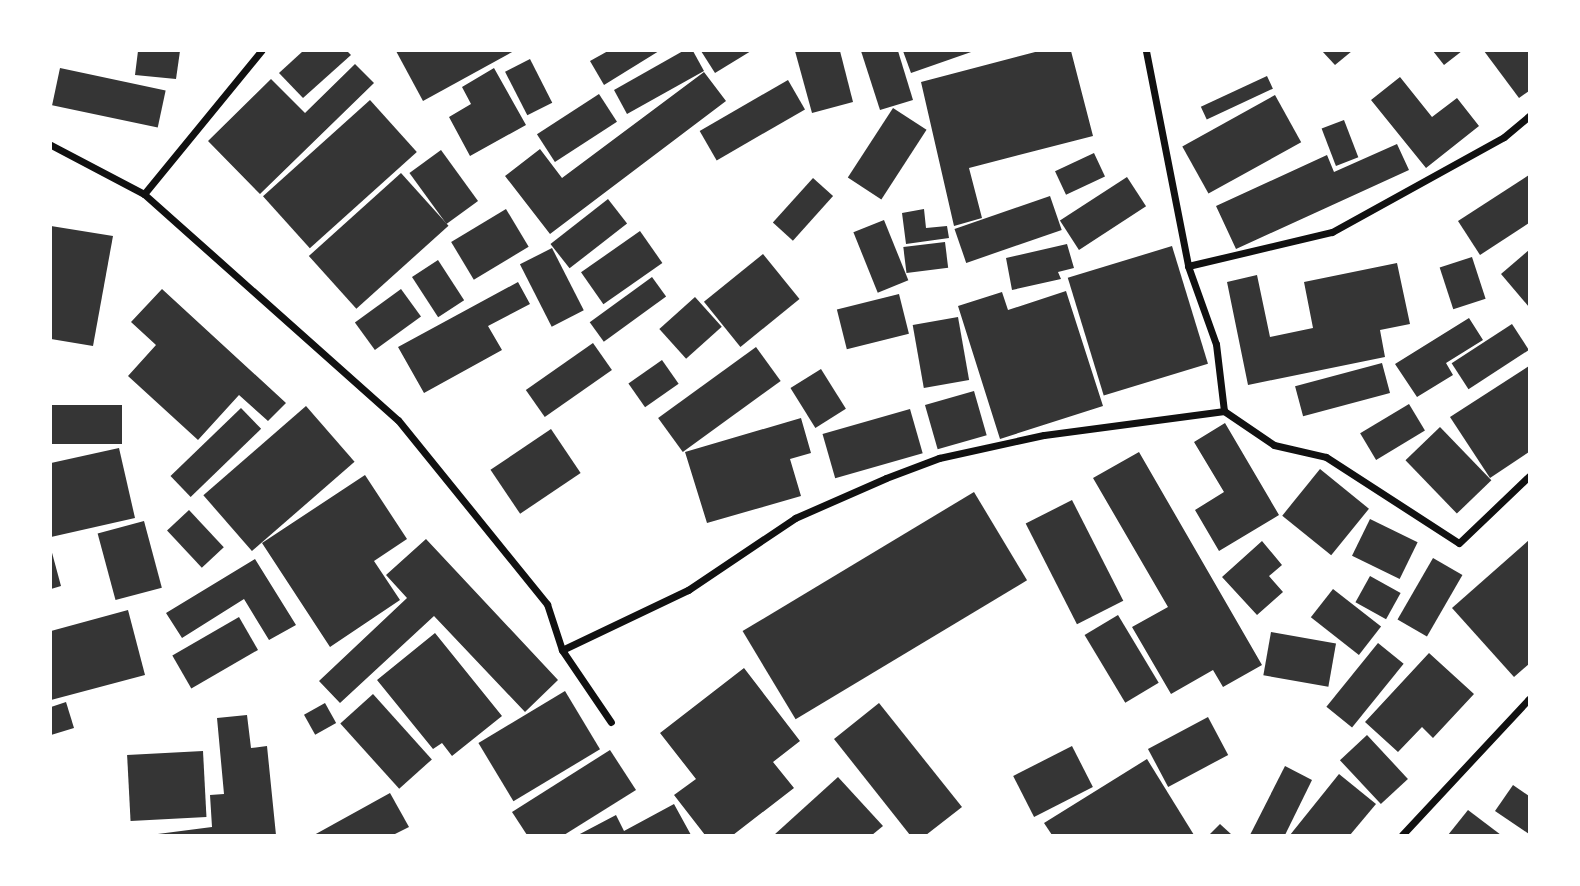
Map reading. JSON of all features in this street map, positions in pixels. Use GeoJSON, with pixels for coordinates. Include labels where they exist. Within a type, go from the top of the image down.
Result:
{"type":"FeatureCollection","features":[{"type":"Feature","properties":{"kind":"street"},"geometry":{"type":"LineString","coordinates":[[144,194],[261,51]]}},
{"type":"Feature","properties":{"kind":"street"},"geometry":{"type":"LineString","coordinates":[[1146,51],[1188,266],[1216,344],[1224,411]]}},
{"type":"Feature","properties":{"kind":"street"},"geometry":{"type":"LineString","coordinates":[[1188,266],[1332,232],[1504,137],[1529,116]]}},
{"type":"Feature","properties":{"kind":"street"},"geometry":{"type":"LineString","coordinates":[[51,145],[144,194],[398,420],[547,604],[562,650],[611,722]]}},
{"type":"Feature","properties":{"kind":"street"},"geometry":{"type":"LineString","coordinates":[[562,650],[688,590],[795,518],[939,458],[1044,435],[1224,411],[1274,445],[1326,457],[1459,543],[1529,476]]}},
{"type":"Feature","properties":{"kind":"street"},"geometry":{"type":"LineString","coordinates":[[1402,835],[1529,699]]}},
{"type":"Feature","properties":{"kind":"building"},"geometry":{"type":"Polygon","coordinates":[[[138,51],[180,51],[176,79],[135,75],[138,51]]]}},
{"type":"Feature","properties":{"kind":"building"},"geometry":{"type":"Polygon","coordinates":[[[303,51],[347,51],[351,55],[303,98],[279,73],[303,51]]]}},
{"type":"Feature","properties":{"kind":"building"},"geometry":{"type":"Polygon","coordinates":[[[396,51],[514,51],[423,101],[396,51]]]}},
{"type":"Feature","properties":{"kind":"building"},"geometry":{"type":"Polygon","coordinates":[[[608,51],[659,51],[604,85],[590,61],[608,51]]]}},
{"type":"Feature","properties":{"kind":"building"},"geometry":{"type":"Polygon","coordinates":[[[683,51],[693,51],[704,71],[627,114],[614,90],[683,51]]]}},
{"type":"Feature","properties":{"kind":"building"},"geometry":{"type":"Polygon","coordinates":[[[701,51],[751,51],[715,73],[701,51]]]}},
{"type":"Feature","properties":{"kind":"building"},"geometry":{"type":"Polygon","coordinates":[[[795,51],[840,51],[853,102],[812,113],[795,51]]]}},
{"type":"Feature","properties":{"kind":"building"},"geometry":{"type":"Polygon","coordinates":[[[861,51],[898,51],[913,100],[880,110],[861,51]]]}},
{"type":"Feature","properties":{"kind":"building"},"geometry":{"type":"Polygon","coordinates":[[[903,51],[974,51],[911,73],[903,51]]]}},
{"type":"Feature","properties":{"kind":"building"},"geometry":{"type":"Polygon","coordinates":[[[1039,51],[1071,51],[1093,136],[969,168],[982,218],[954,226],[921,82],[1039,51]]]}},
{"type":"Feature","properties":{"kind":"building"},"geometry":{"type":"Polygon","coordinates":[[[1322,51],[1352,51],[1335,65],[1322,51]]]}},
{"type":"Feature","properties":{"kind":"building"},"geometry":{"type":"Polygon","coordinates":[[[1433,51],[1462,51],[1444,65],[1433,51]]]}},
{"type":"Feature","properties":{"kind":"building"},"geometry":{"type":"Polygon","coordinates":[[[1484,51],[1529,51],[1529,91],[1519,98],[1484,51]]]}},
{"type":"Feature","properties":{"kind":"building"},"geometry":{"type":"Polygon","coordinates":[[[530,59],[552,103],[527,115],[505,72],[530,59]]]}},
{"type":"Feature","properties":{"kind":"building"},"geometry":{"type":"Polygon","coordinates":[[[355,64],[374,83],[260,194],[208,141],[271,79],[305,113],[355,64]]]}},
{"type":"Feature","properties":{"kind":"building"},"geometry":{"type":"Polygon","coordinates":[[[60,68],[166,90],[158,128],[52,105],[60,68]]]}},
{"type":"Feature","properties":{"kind":"building"},"geometry":{"type":"Polygon","coordinates":[[[494,68],[526,125],[470,156],[449,117],[471,104],[462,87],[494,68]]]}},
{"type":"Feature","properties":{"kind":"building"},"geometry":{"type":"Polygon","coordinates":[[[704,72],[726,101],[550,234],[505,176],[540,149],[562,178],[704,72]]]}},
{"type":"Feature","properties":{"kind":"building"},"geometry":{"type":"Polygon","coordinates":[[[1267,76],[1273,89],[1207,120],[1201,107],[1267,76]]]}},
{"type":"Feature","properties":{"kind":"building"},"geometry":{"type":"Polygon","coordinates":[[[1400,77],[1432,117],[1457,98],[1479,126],[1426,168],[1371,100],[1400,77]]]}},
{"type":"Feature","properties":{"kind":"building"},"geometry":{"type":"Polygon","coordinates":[[[788,80],[805,109],[717,160],[700,131],[788,80]]]}},
{"type":"Feature","properties":{"kind":"building"},"geometry":{"type":"Polygon","coordinates":[[[599,94],[617,122],[555,162],[537,134],[599,94]]]}},
{"type":"Feature","properties":{"kind":"building"},"geometry":{"type":"Polygon","coordinates":[[[1275,95],[1301,142],[1208,194],[1182,146],[1275,95]]]}},
{"type":"Feature","properties":{"kind":"building"},"geometry":{"type":"Polygon","coordinates":[[[370,100],[417,152],[310,248],[263,196],[370,100]]]}},
{"type":"Feature","properties":{"kind":"building"},"geometry":{"type":"Polygon","coordinates":[[[893,108],[927,130],[881,199],[848,178],[893,108]]]}},
{"type":"Feature","properties":{"kind":"building"},"geometry":{"type":"Polygon","coordinates":[[[1344,120],[1358,157],[1336,166],[1322,129],[1344,120]]]}},
{"type":"Feature","properties":{"kind":"building"},"geometry":{"type":"Polygon","coordinates":[[[1397,144],[1409,170],[1236,249],[1216,206],[1327,155],[1334,172],[1397,144]]]}},
{"type":"Feature","properties":{"kind":"building"},"geometry":{"type":"Polygon","coordinates":[[[441,150],[478,201],[446,224],[409,173],[441,150]]]}},
{"type":"Feature","properties":{"kind":"building"},"geometry":{"type":"Polygon","coordinates":[[[1094,153],[1105,177],[1066,195],[1055,171],[1094,153]]]}},
{"type":"Feature","properties":{"kind":"building"},"geometry":{"type":"Polygon","coordinates":[[[401,173],[449,226],[356,309],[309,256],[401,173]]]}},
{"type":"Feature","properties":{"kind":"building"},"geometry":{"type":"Polygon","coordinates":[[[1529,175],[1529,223],[1480,255],[1458,221],[1529,175]]]}},
{"type":"Feature","properties":{"kind":"building"},"geometry":{"type":"Polygon","coordinates":[[[1127,177],[1146,206],[1079,250],[1060,221],[1127,177]]]}},
{"type":"Feature","properties":{"kind":"building"},"geometry":{"type":"Polygon","coordinates":[[[813,178],[833,196],[793,241],[773,223],[813,178]]]}},
{"type":"Feature","properties":{"kind":"building"},"geometry":{"type":"Polygon","coordinates":[[[1050,196],[1062,230],[966,263],[955,229],[1050,196]]]}},
{"type":"Feature","properties":{"kind":"building"},"geometry":{"type":"Polygon","coordinates":[[[608,199],[627,223],[570,268],[550,244],[608,199]]]}},
{"type":"Feature","properties":{"kind":"building"},"geometry":{"type":"Polygon","coordinates":[[[506,209],[529,247],[474,280],[451,242],[506,209]]]}},
{"type":"Feature","properties":{"kind":"building"},"geometry":{"type":"Polygon","coordinates":[[[924,209],[926,228],[947,226],[949,238],[906,244],[902,213],[924,209]]]}},
{"type":"Feature","properties":{"kind":"building"},"geometry":{"type":"Polygon","coordinates":[[[884,220],[908,280],[878,293],[853,232],[884,220]]]}},
{"type":"Feature","properties":{"kind":"building"},"geometry":{"type":"Polygon","coordinates":[[[51,226],[113,236],[93,346],[51,339],[51,226]]]}},
{"type":"Feature","properties":{"kind":"building"},"geometry":{"type":"Polygon","coordinates":[[[640,231],[662,263],[603,304],[581,272],[640,231]]]}},
{"type":"Feature","properties":{"kind":"building"},"geometry":{"type":"Polygon","coordinates":[[[945,242],[948,268],[906,273],[903,247],[945,242]]]}},
{"type":"Feature","properties":{"kind":"building"},"geometry":{"type":"Polygon","coordinates":[[[1067,244],[1074,268],[1058,272],[1061,279],[1012,290],[1006,258],[1067,244]]]}},
{"type":"Feature","properties":{"kind":"building"},"geometry":{"type":"Polygon","coordinates":[[[1172,246],[1208,364],[1104,395],[1068,278],[1172,246]]]}},
{"type":"Feature","properties":{"kind":"building"},"geometry":{"type":"Polygon","coordinates":[[[552,248],[584,310],[552,327],[520,264],[552,248]]]}},
{"type":"Feature","properties":{"kind":"building"},"geometry":{"type":"Polygon","coordinates":[[[1529,250],[1529,307],[1501,274],[1529,250]]]}},
{"type":"Feature","properties":{"kind":"building"},"geometry":{"type":"Polygon","coordinates":[[[763,254],[800,299],[740,347],[704,302],[763,254]]]}},
{"type":"Feature","properties":{"kind":"building"},"geometry":{"type":"Polygon","coordinates":[[[1472,257],[1486,299],[1453,309],[1440,268],[1472,257]]]}},
{"type":"Feature","properties":{"kind":"building"},"geometry":{"type":"Polygon","coordinates":[[[438,260],[464,300],[438,317],[412,277],[438,260]]]}},
{"type":"Feature","properties":{"kind":"building"},"geometry":{"type":"Polygon","coordinates":[[[1397,263],[1410,324],[1380,330],[1385,357],[1248,385],[1227,282],[1257,275],[1270,337],[1313,328],[1304,282],[1397,263]]]}},
{"type":"Feature","properties":{"kind":"building"},"geometry":{"type":"Polygon","coordinates":[[[652,277],[666,296],[604,342],[590,322],[652,277]]]}},
{"type":"Feature","properties":{"kind":"building"},"geometry":{"type":"Polygon","coordinates":[[[518,282],[530,304],[488,326],[502,350],[424,393],[398,347],[518,282]]]}},
{"type":"Feature","properties":{"kind":"building"},"geometry":{"type":"Polygon","coordinates":[[[162,289],[286,403],[268,421],[239,395],[198,440],[128,376],[156,345],[131,322],[162,289]]]}},
{"type":"Feature","properties":{"kind":"building"},"geometry":{"type":"Polygon","coordinates":[[[401,289],[421,317],[375,350],[355,323],[401,289]]]}},
{"type":"Feature","properties":{"kind":"building"},"geometry":{"type":"Polygon","coordinates":[[[1066,291],[1103,406],[1000,439],[958,306],[1002,292],[1008,310],[1066,291]]]}},
{"type":"Feature","properties":{"kind":"building"},"geometry":{"type":"Polygon","coordinates":[[[899,294],[909,334],[847,349],[837,309],[899,294]]]}},
{"type":"Feature","properties":{"kind":"building"},"geometry":{"type":"Polygon","coordinates":[[[695,297],[722,327],[686,359],[659,329],[695,297]]]}},
{"type":"Feature","properties":{"kind":"building"},"geometry":{"type":"Polygon","coordinates":[[[958,317],[969,380],[924,388],[913,325],[958,317]]]}},
{"type":"Feature","properties":{"kind":"building"},"geometry":{"type":"Polygon","coordinates":[[[1469,318],[1483,340],[1446,363],[1453,375],[1417,397],[1395,364],[1469,318]]]}},
{"type":"Feature","properties":{"kind":"building"},"geometry":{"type":"Polygon","coordinates":[[[1512,324],[1529,350],[1468,389],[1452,363],[1512,324]]]}},
{"type":"Feature","properties":{"kind":"building"},"geometry":{"type":"Polygon","coordinates":[[[593,343],[612,370],[545,417],[526,390],[593,343]]]}},
{"type":"Feature","properties":{"kind":"building"},"geometry":{"type":"Polygon","coordinates":[[[756,347],[781,381],[683,452],[658,418],[756,347]]]}},
{"type":"Feature","properties":{"kind":"building"},"geometry":{"type":"Polygon","coordinates":[[[662,360],[679,384],[645,407],[628,384],[662,360]]]}},
{"type":"Feature","properties":{"kind":"building"},"geometry":{"type":"Polygon","coordinates":[[[1382,363],[1390,393],[1303,416],[1295,386],[1382,363]]]}},
{"type":"Feature","properties":{"kind":"building"},"geometry":{"type":"Polygon","coordinates":[[[1529,366],[1529,452],[1490,478],[1450,417],[1529,366]]]}},
{"type":"Feature","properties":{"kind":"building"},"geometry":{"type":"Polygon","coordinates":[[[821,369],[846,409],[815,428],[790,388],[821,369]]]}},
{"type":"Feature","properties":{"kind":"building"},"geometry":{"type":"Polygon","coordinates":[[[974,391],[987,435],[938,449],[925,405],[974,391]]]}},
{"type":"Feature","properties":{"kind":"building"},"geometry":{"type":"Polygon","coordinates":[[[1409,404],[1425,431],[1376,460],[1360,433],[1409,404]]]}},
{"type":"Feature","properties":{"kind":"building"},"geometry":{"type":"Polygon","coordinates":[[[51,405],[122,405],[122,444],[51,444],[51,405]]]}},
{"type":"Feature","properties":{"kind":"building"},"geometry":{"type":"Polygon","coordinates":[[[306,406],[355,462],[252,551],[203,495],[306,406]]]}},
{"type":"Feature","properties":{"kind":"building"},"geometry":{"type":"Polygon","coordinates":[[[241,408],[261,429],[191,497],[171,476],[241,408]]]}},
{"type":"Feature","properties":{"kind":"building"},"geometry":{"type":"Polygon","coordinates":[[[910,409],[923,453],[835,478],[823,434],[910,409]]]}},
{"type":"Feature","properties":{"kind":"building"},"geometry":{"type":"Polygon","coordinates":[[[801,418],[811,453],[790,459],[801,496],[707,523],[685,452],[801,418]]]}},
{"type":"Feature","properties":{"kind":"building"},"geometry":{"type":"Polygon","coordinates":[[[1225,423],[1279,515],[1219,551],[1195,510],[1224,492],[1194,442],[1225,423]]]}},
{"type":"Feature","properties":{"kind":"building"},"geometry":{"type":"Polygon","coordinates":[[[1440,427],[1491,480],[1457,514],[1405,460],[1440,427]]]}},
{"type":"Feature","properties":{"kind":"building"},"geometry":{"type":"Polygon","coordinates":[[[551,429],[581,473],[520,514],[490,470],[551,429]]]}},
{"type":"Feature","properties":{"kind":"building"},"geometry":{"type":"Polygon","coordinates":[[[119,448],[135,518],[51,537],[51,463],[119,448]]]}},
{"type":"Feature","properties":{"kind":"building"},"geometry":{"type":"Polygon","coordinates":[[[1139,452],[1262,665],[1223,687],[1213,670],[1171,694],[1132,627],[1168,607],[1093,478],[1139,452]]]}},
{"type":"Feature","properties":{"kind":"building"},"geometry":{"type":"Polygon","coordinates":[[[1320,469],[1369,509],[1331,555],[1282,516],[1320,469]]]}},
{"type":"Feature","properties":{"kind":"building"},"geometry":{"type":"Polygon","coordinates":[[[365,475],[407,539],[374,561],[400,600],[330,647],[262,543],[365,475]]]}},
{"type":"Feature","properties":{"kind":"building"},"geometry":{"type":"Polygon","coordinates":[[[974,492],[1027,580],[796,719],[743,631],[974,492]]]}},
{"type":"Feature","properties":{"kind":"building"},"geometry":{"type":"Polygon","coordinates":[[[1072,500],[1123,601],[1077,624],[1026,524],[1072,500]]]}},
{"type":"Feature","properties":{"kind":"building"},"geometry":{"type":"Polygon","coordinates":[[[189,510],[224,547],[202,568],[167,530],[189,510]]]}},
{"type":"Feature","properties":{"kind":"building"},"geometry":{"type":"Polygon","coordinates":[[[1370,519],[1418,542],[1400,579],[1352,556],[1370,519]]]}},
{"type":"Feature","properties":{"kind":"building"},"geometry":{"type":"Polygon","coordinates":[[[144,521],[162,588],[115,600],[98,533],[144,521]]]}},
{"type":"Feature","properties":{"kind":"building"},"geometry":{"type":"Polygon","coordinates":[[[426,539],[558,680],[525,712],[434,616],[340,703],[319,681],[407,598],[386,575],[426,539]]]}},
{"type":"Feature","properties":{"kind":"building"},"geometry":{"type":"Polygon","coordinates":[[[1529,540],[1529,664],[1514,677],[1452,608],[1529,540]]]}},
{"type":"Feature","properties":{"kind":"building"},"geometry":{"type":"Polygon","coordinates":[[[1262,541],[1282,565],[1269,576],[1283,592],[1257,615],[1222,577],[1262,541]]]}},
{"type":"Feature","properties":{"kind":"building"},"geometry":{"type":"Polygon","coordinates":[[[51,549],[61,586],[51,589],[51,549]]]}},
{"type":"Feature","properties":{"kind":"building"},"geometry":{"type":"Polygon","coordinates":[[[1433,558],[1462,575],[1427,636],[1398,619],[1433,558]]]}},
{"type":"Feature","properties":{"kind":"building"},"geometry":{"type":"Polygon","coordinates":[[[255,559],[296,625],[269,640],[244,599],[182,638],[166,613],[255,559]]]}},
{"type":"Feature","properties":{"kind":"building"},"geometry":{"type":"Polygon","coordinates":[[[1370,576],[1401,593],[1386,619],[1355,602],[1370,576]]]}},
{"type":"Feature","properties":{"kind":"building"},"geometry":{"type":"Polygon","coordinates":[[[1333,589],[1381,627],[1359,655],[1311,617],[1333,589]]]}},
{"type":"Feature","properties":{"kind":"building"},"geometry":{"type":"Polygon","coordinates":[[[128,610],[145,675],[51,700],[51,631],[128,610]]]}},
{"type":"Feature","properties":{"kind":"building"},"geometry":{"type":"Polygon","coordinates":[[[1118,615],[1159,683],[1125,703],[1085,635],[1118,615]]]}},
{"type":"Feature","properties":{"kind":"building"},"geometry":{"type":"Polygon","coordinates":[[[239,617],[258,650],[191,688],[172,656],[239,617]]]}},
{"type":"Feature","properties":{"kind":"building"},"geometry":{"type":"Polygon","coordinates":[[[1271,632],[1336,643],[1328,687],[1263,675],[1271,632]]]}},
{"type":"Feature","properties":{"kind":"building"},"geometry":{"type":"Polygon","coordinates":[[[435,633],[502,716],[452,756],[442,743],[433,749],[377,680],[435,633]]]}},
{"type":"Feature","properties":{"kind":"building"},"geometry":{"type":"Polygon","coordinates":[[[1378,643],[1404,664],[1352,727],[1326,707],[1378,643]]]}},
{"type":"Feature","properties":{"kind":"building"},"geometry":{"type":"Polygon","coordinates":[[[1429,653],[1474,694],[1433,738],[1422,727],[1398,752],[1365,722],[1429,653]]]}},
{"type":"Feature","properties":{"kind":"building"},"geometry":{"type":"Polygon","coordinates":[[[744,668],[800,741],[773,762],[794,788],[733,835],[705,835],[674,795],[696,779],[660,733],[744,668]]]}},
{"type":"Feature","properties":{"kind":"building"},"geometry":{"type":"Polygon","coordinates":[[[565,691],[600,749],[513,801],[478,743],[565,691]]]}},
{"type":"Feature","properties":{"kind":"building"},"geometry":{"type":"Polygon","coordinates":[[[373,694],[432,759],[399,789],[340,723],[373,694]]]}},
{"type":"Feature","properties":{"kind":"building"},"geometry":{"type":"Polygon","coordinates":[[[66,702],[74,728],[51,735],[51,707],[66,702]]]}},
{"type":"Feature","properties":{"kind":"building"},"geometry":{"type":"Polygon","coordinates":[[[325,703],[336,723],[315,735],[304,715],[325,703]]]}},
{"type":"Feature","properties":{"kind":"building"},"geometry":{"type":"Polygon","coordinates":[[[879,703],[962,807],[926,835],[910,835],[834,739],[879,703]]]}},
{"type":"Feature","properties":{"kind":"building"},"geometry":{"type":"Polygon","coordinates":[[[247,715],[251,748],[267,746],[276,835],[150,835],[212,827],[210,795],[224,794],[217,718],[247,715]]]}},
{"type":"Feature","properties":{"kind":"building"},"geometry":{"type":"Polygon","coordinates":[[[1208,717],[1228,755],[1168,787],[1148,749],[1208,717]]]}},
{"type":"Feature","properties":{"kind":"building"},"geometry":{"type":"Polygon","coordinates":[[[1367,735],[1408,779],[1381,804],[1340,760],[1367,735]]]}},
{"type":"Feature","properties":{"kind":"building"},"geometry":{"type":"Polygon","coordinates":[[[1072,746],[1093,787],[1034,817],[1013,776],[1072,746]]]}},
{"type":"Feature","properties":{"kind":"building"},"geometry":{"type":"Polygon","coordinates":[[[610,750],[636,790],[564,835],[527,835],[512,812],[610,750]]]}},
{"type":"Feature","properties":{"kind":"building"},"geometry":{"type":"Polygon","coordinates":[[[203,751],[206,817],[131,821],[127,755],[203,751]]]}},
{"type":"Feature","properties":{"kind":"building"},"geometry":{"type":"Polygon","coordinates":[[[1147,759],[1194,835],[1052,835],[1044,823],[1147,759]]]}},
{"type":"Feature","properties":{"kind":"building"},"geometry":{"type":"Polygon","coordinates":[[[1285,766],[1312,780],[1285,835],[1250,835],[1285,766]]]}},
{"type":"Feature","properties":{"kind":"building"},"geometry":{"type":"Polygon","coordinates":[[[1339,774],[1376,804],[1350,835],[1290,835],[1339,774]]]}},
{"type":"Feature","properties":{"kind":"building"},"geometry":{"type":"Polygon","coordinates":[[[838,777],[883,826],[872,835],[774,835],[838,777]]]}},
{"type":"Feature","properties":{"kind":"building"},"geometry":{"type":"Polygon","coordinates":[[[1513,785],[1529,796],[1529,834],[1495,811],[1513,785]]]}},
{"type":"Feature","properties":{"kind":"building"},"geometry":{"type":"Polygon","coordinates":[[[390,793],[409,827],[393,835],[314,835],[390,793]]]}},
{"type":"Feature","properties":{"kind":"building"},"geometry":{"type":"Polygon","coordinates":[[[674,804],[691,835],[578,835],[616,815],[624,831],[674,804]]]}},
{"type":"Feature","properties":{"kind":"building"},"geometry":{"type":"Polygon","coordinates":[[[1468,810],[1501,835],[1448,835],[1468,810]]]}},
{"type":"Feature","properties":{"kind":"building"},"geometry":{"type":"Polygon","coordinates":[[[1220,824],[1232,835],[1209,835],[1220,824]]]}}]}
